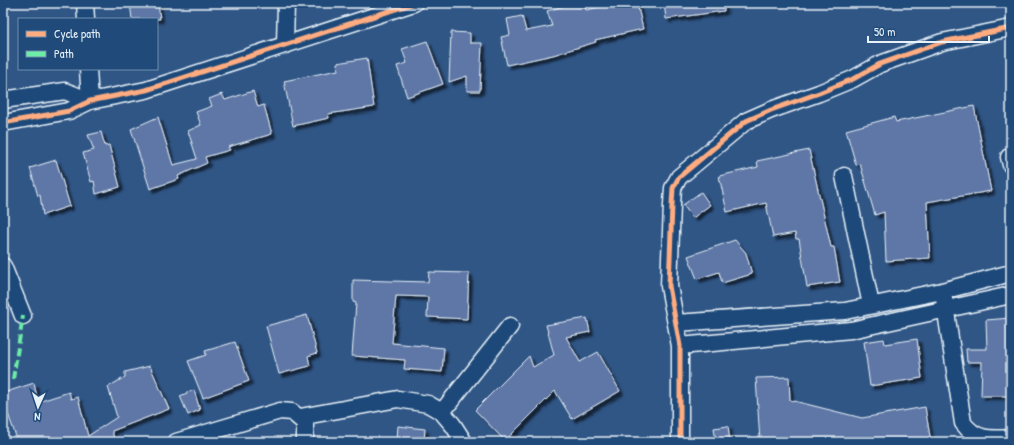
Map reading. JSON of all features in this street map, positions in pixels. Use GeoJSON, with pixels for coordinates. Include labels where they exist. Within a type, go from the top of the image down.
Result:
{"type":"FeatureCollection","features":[{"type":"Feature","properties":{"kind":"street"},"geometry":{"type":"LineString","coordinates":[[85,3],[86,18]]}},
{"type":"Feature","properties":{"kind":"street"},"geometry":{"type":"LineString","coordinates":[[285,45],[286,3]]}},
{"type":"Feature","properties":{"kind":"street"},"geometry":{"type":"LineString","coordinates":[[3,122],[69,111],[90,101],[146,90],[414,3]]}},
{"type":"Feature","properties":{"kind":"street"},"geometry":{"type":"LineString","coordinates":[[680,442],[680,346],[669,286],[673,188],[679,177],[746,120],[819,94],[853,79],[880,64],[942,42],[1011,28]]}},
{"type":"Feature","properties":{"kind":"street"},"geometry":{"type":"LineString","coordinates":[[88,70],[90,101]]}},
{"type":"Feature","properties":{"kind":"street"},"geometry":{"type":"LineString","coordinates":[[3,100],[65,91],[90,101]]}},
{"type":"Feature","properties":{"kind":"street"},"geometry":{"type":"LineString","coordinates":[[844,176],[871,305]]}},
{"type":"Feature","properties":{"kind":"street"},"geometry":{"type":"LineString","coordinates":[[3,266],[23,316]]}},
{"type":"Feature","properties":{"kind":"street"},"geometry":{"type":"LineString","coordinates":[[676,323],[845,311],[942,291],[1011,273]]}},
{"type":"Feature","properties":{"kind":"street"},"geometry":{"type":"LineString","coordinates":[[942,291],[963,422],[970,432],[981,437],[993,439],[1011,438]]}},
{"type":"Feature","properties":{"kind":"street"},"geometry":{"type":"LineString","coordinates":[[680,346],[851,330],[1011,295]]}},
{"type":"Feature","properties":{"kind":"street"},"geometry":{"type":"LineString","coordinates":[[442,412],[510,326]]}},
{"type":"Feature","properties":{"kind":"street"},"geometry":{"type":"LineString","coordinates":[[300,417],[398,398],[428,404],[442,412],[464,442]]}},
{"type":"Feature","properties":{"kind":"street"},"geometry":{"type":"LineString","coordinates":[[176,442],[280,411],[292,412],[300,417],[305,424],[305,442]]}},
{"type":"Feature","properties":{"kind":"building"},"geometry":{"type":"Polygon","coordinates":[[[130,3],[158,3],[160,19],[132,18],[130,3]]]}},
{"type":"Feature","properties":{"kind":"building"},"geometry":{"type":"Polygon","coordinates":[[[574,3],[584,3],[586,10],[619,3],[637,3],[643,29],[595,40],[596,42],[553,55],[507,65],[501,37],[510,35],[507,19],[522,16],[526,31],[552,26],[547,11],[574,3]]]}},
{"type":"Feature","properties":{"kind":"building"},"geometry":{"type":"Polygon","coordinates":[[[664,3],[724,3],[724,11],[666,19],[664,3]]]}},
{"type":"Feature","properties":{"kind":"building"},"geometry":{"type":"Polygon","coordinates":[[[451,32],[470,33],[470,43],[482,43],[480,91],[467,91],[467,76],[449,82],[451,32]]]}},
{"type":"Feature","properties":{"kind":"building"},"geometry":{"type":"Polygon","coordinates":[[[427,41],[443,84],[407,97],[397,66],[407,63],[402,49],[427,41]]]}},
{"type":"Feature","properties":{"kind":"building"},"geometry":{"type":"Polygon","coordinates":[[[367,58],[374,107],[328,114],[329,118],[293,126],[284,81],[338,70],[337,63],[367,58]]]}},
{"type":"Feature","properties":{"kind":"building"},"geometry":{"type":"Polygon","coordinates":[[[253,91],[258,107],[264,105],[272,134],[228,147],[230,150],[205,157],[207,163],[178,176],[179,179],[150,189],[131,129],[158,117],[173,165],[197,159],[188,131],[201,125],[196,112],[212,106],[209,99],[222,94],[225,100],[253,91]]]}},
{"type":"Feature","properties":{"kind":"building"},"geometry":{"type":"Polygon","coordinates":[[[974,106],[991,191],[927,202],[930,258],[886,261],[884,212],[875,215],[860,164],[856,165],[846,130],[894,117],[896,122],[974,106]]]}},
{"type":"Feature","properties":{"kind":"building"},"geometry":{"type":"Polygon","coordinates":[[[101,132],[105,146],[109,145],[120,187],[96,194],[94,181],[91,182],[83,153],[94,150],[88,135],[101,132]]]}},
{"type":"Feature","properties":{"kind":"building"},"geometry":{"type":"Polygon","coordinates":[[[809,150],[831,247],[834,247],[840,282],[807,287],[799,239],[796,239],[795,233],[773,237],[766,203],[727,212],[719,176],[758,167],[757,161],[809,150]]]}},
{"type":"Feature","properties":{"kind":"building"},"geometry":{"type":"Polygon","coordinates":[[[56,160],[70,206],[43,215],[40,195],[38,196],[30,168],[56,160]]]}},
{"type":"Feature","properties":{"kind":"building"},"geometry":{"type":"Polygon","coordinates":[[[701,192],[710,205],[693,218],[683,205],[701,192]]]}},
{"type":"Feature","properties":{"kind":"building"},"geometry":{"type":"Polygon","coordinates":[[[735,240],[746,253],[752,274],[722,283],[719,272],[697,279],[688,256],[735,240]]]}},
{"type":"Feature","properties":{"kind":"building"},"geometry":{"type":"Polygon","coordinates":[[[429,272],[469,273],[467,319],[427,317],[428,297],[396,296],[392,343],[444,348],[442,372],[404,369],[405,360],[352,356],[356,303],[353,302],[353,280],[428,282],[429,272]]]}},
{"type":"Feature","properties":{"kind":"building"},"geometry":{"type":"Polygon","coordinates":[[[307,315],[317,353],[308,356],[310,366],[279,374],[266,326],[307,315]]]}},
{"type":"Feature","properties":{"kind":"building"},"geometry":{"type":"Polygon","coordinates":[[[587,318],[590,332],[566,337],[580,362],[598,352],[620,391],[572,419],[555,391],[505,441],[475,410],[529,356],[533,367],[554,355],[546,325],[587,318]]]}},
{"type":"Feature","properties":{"kind":"building"},"geometry":{"type":"Polygon","coordinates":[[[1011,318],[1011,396],[981,396],[982,362],[967,362],[966,349],[987,349],[986,320],[1011,318]]]}},
{"type":"Feature","properties":{"kind":"building"},"geometry":{"type":"Polygon","coordinates":[[[884,339],[885,344],[917,339],[922,378],[870,386],[864,342],[884,339]]]}},
{"type":"Feature","properties":{"kind":"building"},"geometry":{"type":"Polygon","coordinates":[[[235,342],[249,381],[203,398],[188,361],[206,355],[205,351],[235,342]]]}},
{"type":"Feature","properties":{"kind":"building"},"geometry":{"type":"Polygon","coordinates":[[[150,366],[169,409],[112,431],[115,442],[18,442],[3,400],[3,393],[34,383],[38,402],[69,392],[71,399],[78,397],[88,436],[117,417],[108,387],[125,377],[125,372],[150,366]]]}},
{"type":"Feature","properties":{"kind":"building"},"geometry":{"type":"Polygon","coordinates":[[[789,377],[790,400],[862,418],[925,407],[931,442],[808,442],[792,438],[793,442],[760,442],[756,378],[789,377]]]}},
{"type":"Feature","properties":{"kind":"building"},"geometry":{"type":"Polygon","coordinates":[[[194,390],[200,410],[188,415],[180,396],[194,390]]]}},
{"type":"Feature","properties":{"kind":"building"},"geometry":{"type":"Polygon","coordinates":[[[398,426],[425,429],[424,442],[397,439],[398,426]]]}},
{"type":"Feature","properties":{"kind":"building"},"geometry":{"type":"Polygon","coordinates":[[[728,426],[730,442],[716,442],[714,428],[728,426]]]}},
{"type":"Feature","properties":{"kind":"marked path"},"geometry":{"type":"LineString","coordinates":[[13,379],[23,316]]}},
{"type":"Feature","properties":{"kind":"cycle path"},"geometry":{"type":"LineString","coordinates":[[3,123],[69,111],[90,101],[146,90],[414,3]]}},
{"type":"Feature","properties":{"kind":"cycle path"},"geometry":{"type":"LineString","coordinates":[[680,442],[680,346],[669,286],[673,188],[679,177],[746,121],[853,79],[880,64],[942,42],[1011,28]]}}]}
